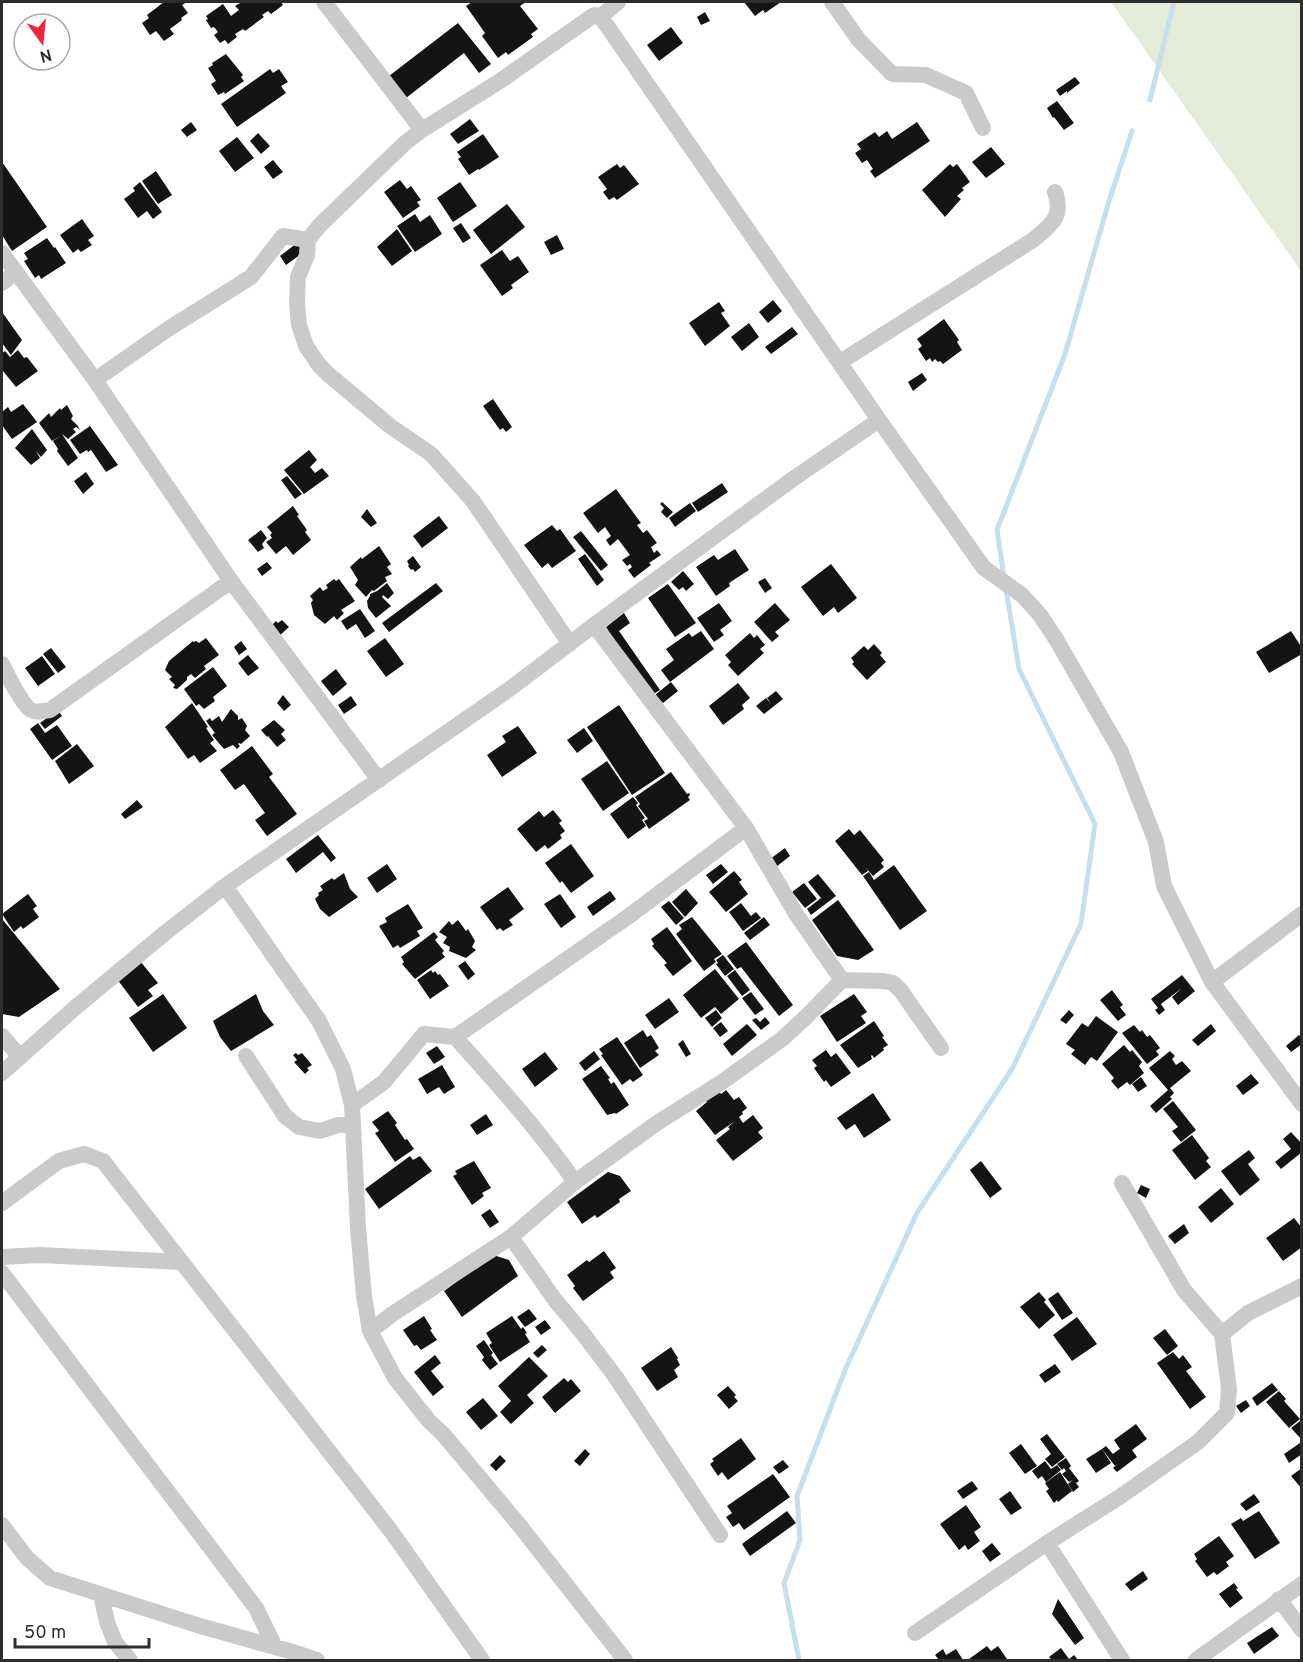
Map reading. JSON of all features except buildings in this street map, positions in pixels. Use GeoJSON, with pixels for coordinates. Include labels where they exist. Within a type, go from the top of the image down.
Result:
{"type":"FeatureCollection","features":[{"type":"Feature","properties":{"kind":"street"},"geometry":{"type":"LineString","coordinates":[[324,2],[422,130]]}},
{"type":"Feature","properties":{"kind":"street"},"geometry":{"type":"LineString","coordinates":[[570,644],[473,501],[431,454],[390,426],[319,365],[306,346],[299,325],[298,277],[307,255],[308,240],[320,225],[405,143],[500,81],[591,17],[600,16],[618,2]]}},
{"type":"Feature","properties":{"kind":"street"},"geometry":{"type":"LineString","coordinates":[[832,2],[858,39],[892,74],[926,75],[966,93],[983,128]]}},
{"type":"Feature","properties":{"kind":"street"},"geometry":{"type":"LineString","coordinates":[[600,16],[984,568],[1022,595],[1040,615],[1062,649],[1120,752],[1156,842],[1164,886],[1212,982],[1302,1104]]}},
{"type":"Feature","properties":{"kind":"street"},"geometry":{"type":"LineString","coordinates":[[840,362],[1034,240],[1051,225],[1057,215],[1059,203],[1055,192]]}},
{"type":"Feature","properties":{"kind":"street"},"geometry":{"type":"LineString","coordinates":[[95,380],[168,329],[251,277],[283,236],[308,240]]}},
{"type":"Feature","properties":{"kind":"street"},"geometry":{"type":"LineString","coordinates":[[2,253],[8,278],[95,380],[231,581],[380,780]]}},
{"type":"Feature","properties":{"kind":"street"},"geometry":{"type":"LineString","coordinates":[[2,1073],[75,1006],[225,886],[512,688],[790,481],[879,420]]}},
{"type":"Feature","properties":{"kind":"street"},"geometry":{"type":"LineString","coordinates":[[2,664],[26,705],[32,711],[50,710],[231,581]]}},
{"type":"Feature","properties":{"kind":"street"},"geometry":{"type":"LineString","coordinates":[[594,625],[746,828],[796,914],[842,980]]}},
{"type":"Feature","properties":{"kind":"street"},"geometry":{"type":"LineString","coordinates":[[352,1106],[384,1082],[424,1034],[455,1037],[629,916],[746,828]]}},
{"type":"Feature","properties":{"kind":"street"},"geometry":{"type":"LineString","coordinates":[[225,886],[319,1021],[343,1069],[352,1106],[358,1240],[370,1331],[395,1378],[520,1526],[625,1660]]}},
{"type":"Feature","properties":{"kind":"street"},"geometry":{"type":"LineString","coordinates":[[1212,982],[1302,914]]}},
{"type":"Feature","properties":{"kind":"street"},"geometry":{"type":"LineString","coordinates":[[370,1331],[511,1237],[575,1182],[782,1039],[842,980],[893,983],[941,1048]]}},
{"type":"Feature","properties":{"kind":"street"},"geometry":{"type":"LineString","coordinates":[[2,1036],[20,1057]]}},
{"type":"Feature","properties":{"kind":"street"},"geometry":{"type":"LineString","coordinates":[[455,1037],[531,1124],[575,1182]]}},
{"type":"Feature","properties":{"kind":"street"},"geometry":{"type":"LineString","coordinates":[[246,1056],[285,1116],[299,1127],[320,1131],[338,1125],[353,1125]]}},
{"type":"Feature","properties":{"kind":"street"},"geometry":{"type":"LineString","coordinates":[[2,1203],[59,1161],[84,1154],[103,1161],[391,1531],[482,1660]]}},
{"type":"Feature","properties":{"kind":"street"},"geometry":{"type":"LineString","coordinates":[[915,1633],[1198,1442],[1227,1413],[1229,1389],[1222,1334],[1184,1290],[1122,1183]]}},
{"type":"Feature","properties":{"kind":"street"},"geometry":{"type":"LineString","coordinates":[[511,1237],[555,1300],[615,1376],[720,1535]]}},
{"type":"Feature","properties":{"kind":"street"},"geometry":{"type":"LineString","coordinates":[[2,1257],[40,1255],[182,1262]]}},
{"type":"Feature","properties":{"kind":"street"},"geometry":{"type":"LineString","coordinates":[[2,1273],[256,1608],[275,1647]]}},
{"type":"Feature","properties":{"kind":"street"},"geometry":{"type":"LineString","coordinates":[[1222,1334],[1248,1313],[1302,1286]]}},
{"type":"Feature","properties":{"kind":"street"},"geometry":{"type":"LineString","coordinates":[[2,1524],[27,1558],[50,1578],[317,1660]]}},
{"type":"Feature","properties":{"kind":"street"},"geometry":{"type":"LineString","coordinates":[[1047,1543],[1122,1660]]}},
{"type":"Feature","properties":{"kind":"street"},"geometry":{"type":"LineString","coordinates":[[1196,1660],[1302,1584]]}},
{"type":"Feature","properties":{"kind":"street"},"geometry":{"type":"LineString","coordinates":[[101,1595],[107,1622],[115,1642],[130,1660]]}},
{"type":"Feature","properties":{"kind":"street"},"geometry":{"type":"LineString","coordinates":[[1279,1599],[1302,1630]]}},
{"type":"Feature","properties":{"kind":"green space"},"geometry":{"type":"Polygon","coordinates":[[[1111,2],[1301,2],[1301,271],[1111,2]]]}},
{"type":"Feature","properties":{"kind":"waterway"},"geometry":{"type":"LineString","coordinates":[[1150,100],[1174,2]]}},
{"type":"Feature","properties":{"kind":"waterway"},"geometry":{"type":"LineString","coordinates":[[1004,577],[997,530],[1065,354],[1109,201],[1132,131]]}},
{"type":"Feature","properties":{"kind":"waterway"},"geometry":{"type":"LineString","coordinates":[[799,1660],[784,1583],[800,1540],[797,1496],[845,1370],[917,1213],[1012,1069],[1081,924],[1095,824],[1019,669],[1006,589]]}}]}
